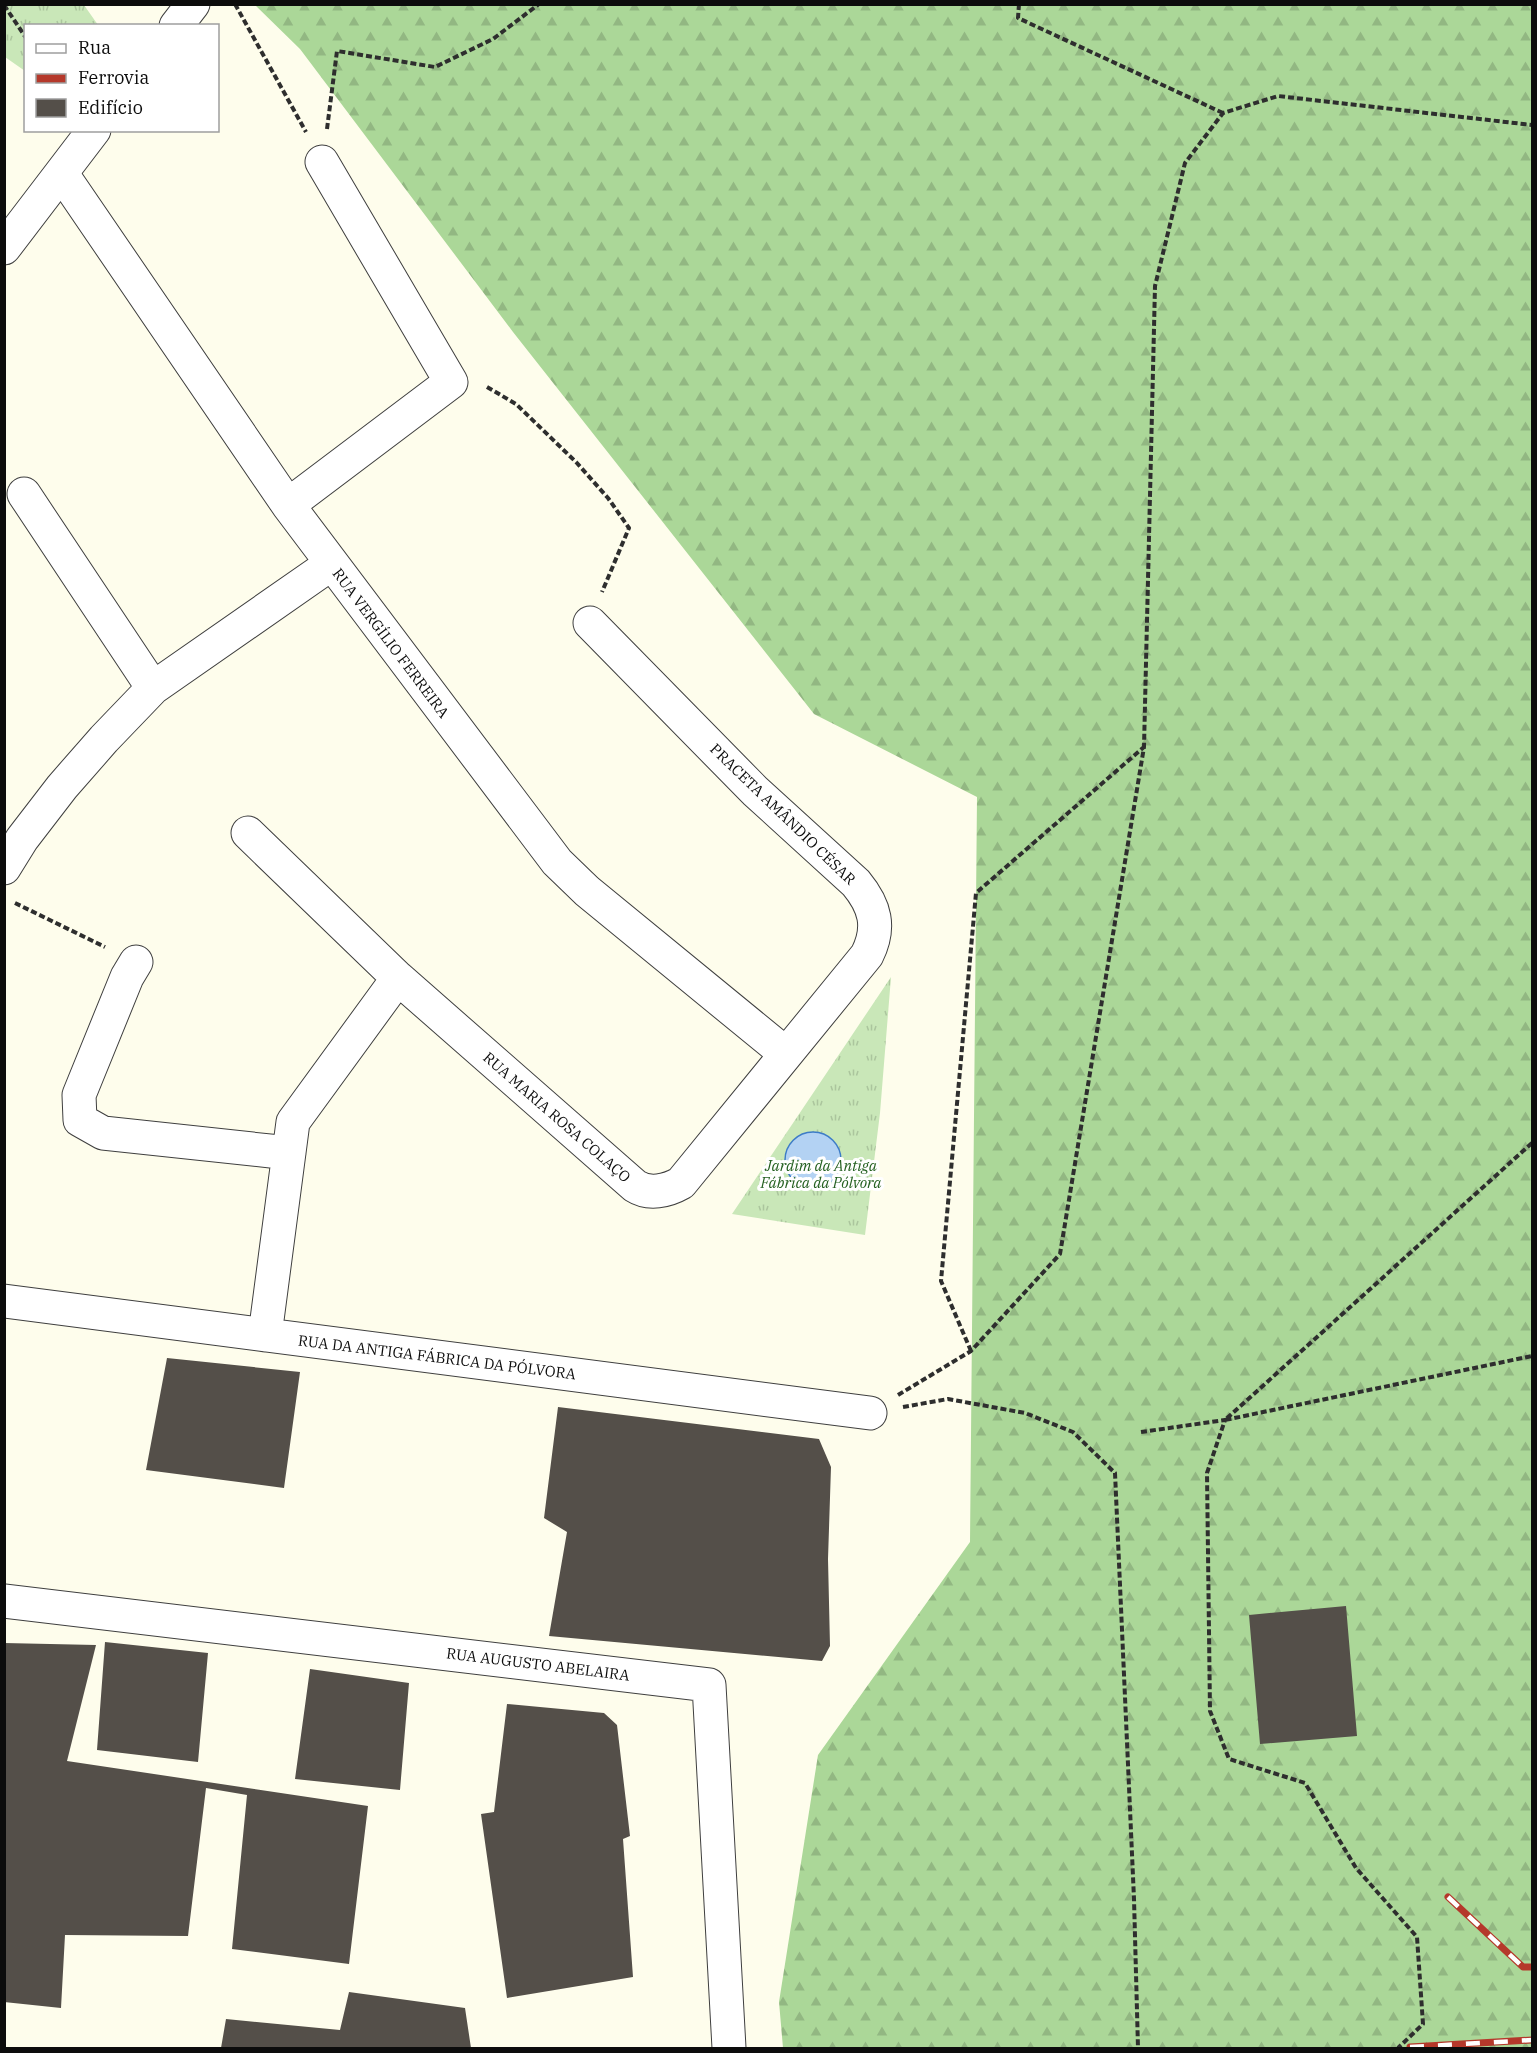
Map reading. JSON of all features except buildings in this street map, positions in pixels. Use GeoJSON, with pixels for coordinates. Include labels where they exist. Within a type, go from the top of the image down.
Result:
{"type":"FeatureCollection","features":[{"type":"Feature","properties":{"kind":"street"},"geometry":{"type":"LineString","coordinates":[[178,24],[193,4]]}},
{"type":"Feature","properties":{"kind":"street"},"geometry":{"type":"LineString","coordinates":[[4,248],[93,132]]}},
{"type":"Feature","properties":{"kind":"street"},"geometry":{"type":"LineString","coordinates":[[288,505],[451,382],[322,162]]}},
{"type":"Feature","properties":{"kind":"street","name":"RUA VERGÍLIO FERREIRA"},"geometry":{"type":"LineString","coordinates":[[62,174],[288,505],[532,830],[568,873],[786,1054]]}},
{"type":"Feature","properties":{"kind":"street"},"geometry":{"type":"LineString","coordinates":[[24,494],[153,687]]}},
{"type":"Feature","properties":{"kind":"street"},"geometry":{"type":"LineString","coordinates":[[4,868],[22,839],[62,787],[153,687],[331,564]]}},
{"type":"Feature","properties":{"kind":"street","name":"PRACETA AMÂNDIO CÉSAR"},"geometry":{"type":"LineString","coordinates":[[590,623],[755,790],[856,883],[868,899],[876,934],[867,955],[786,1054]]}},
{"type":"Feature","properties":{"kind":"street","name":"RUA MARIA ROSA COLAÇO"},"geometry":{"type":"LineString","coordinates":[[248,833],[398,978],[635,1186],[648,1191],[674,1187],[687,1177],[786,1054]]}},
{"type":"Feature","properties":{"kind":"street"},"geometry":{"type":"LineString","coordinates":[[136,962],[127,977],[79,1095],[80,1120],[103,1132],[289,1154]]}},
{"type":"Feature","properties":{"kind":"street"},"geometry":{"type":"LineString","coordinates":[[265,1335],[293,1122],[398,978]]}},
{"type":"Feature","properties":{"kind":"street"},"geometry":{"type":"LineString","coordinates":[[4,1306],[5,1301]]}},
{"type":"Feature","properties":{"kind":"street","name":"RUA DA ANTIGA FÁBRICA DA PÓLVORA"},"geometry":{"type":"LineString","coordinates":[[5,1301],[870,1413]]}},
{"type":"Feature","properties":{"kind":"street","name":"RUA AUGUSTO ABELAIRA"},"geometry":{"type":"LineString","coordinates":[[4,1601],[709,1685],[729,2049]]}},
{"type":"Feature","properties":{"kind":"path"},"geometry":{"type":"LineString","coordinates":[[235,4],[322,162]]}},
{"type":"Feature","properties":{"kind":"path"},"geometry":{"type":"LineString","coordinates":[[322,162],[337,51],[435,67],[493,39],[539,4]]}},
{"type":"Feature","properties":{"kind":"path"},"geometry":{"type":"LineString","coordinates":[[1019,4],[1018,18],[1223,113]]}},
{"type":"Feature","properties":{"kind":"path"},"geometry":{"type":"LineString","coordinates":[[4,5],[24,35]]}},
{"type":"Feature","properties":{"kind":"path"},"geometry":{"type":"LineString","coordinates":[[870,1413],[971,1351],[1060,1254],[1144,747],[1155,286],[1185,163],[1223,113],[1278,96],[1533,125]]}},
{"type":"Feature","properties":{"kind":"path"},"geometry":{"type":"LineString","coordinates":[[451,382],[474,380],[516,404],[576,462],[608,498],[629,528],[590,623]]}},
{"type":"Feature","properties":{"kind":"path"},"geometry":{"type":"LineString","coordinates":[[971,1351],[941,1281],[976,893],[1144,747]]}},
{"type":"Feature","properties":{"kind":"path"},"geometry":{"type":"LineString","coordinates":[[15,902],[136,962]]}},
{"type":"Feature","properties":{"kind":"path"},"geometry":{"type":"LineString","coordinates":[[1398,2049],[1423,2024],[1417,1937],[1356,1868],[1305,1783],[1229,1759],[1210,1711],[1207,1473],[1225,1420],[1533,1143]]}},
{"type":"Feature","properties":{"kind":"path"},"geometry":{"type":"LineString","coordinates":[[1141,1432],[1225,1420],[1533,1356]]}},
{"type":"Feature","properties":{"kind":"path"},"geometry":{"type":"LineString","coordinates":[[870,1413],[948,1399],[1025,1413],[1074,1432],[1114,1473],[1134,1887],[1138,2049]]}},
{"type":"Feature","properties":{"kind":"green space"},"geometry":{"type":"Polygon","coordinates":[[[4,5],[84,5],[97,24],[24,24],[24,70],[5,57],[4,5]]]}},
{"type":"Feature","properties":{"kind":"green space"},"geometry":{"type":"Polygon","coordinates":[[[255,5],[1532,5],[1532,2048],[783,2048],[779,2002],[818,1755],[970,1542],[977,797],[814,714],[513,332],[300,49],[255,5]]]}},
{"type":"Feature","properties":{"kind":"green space","name":"Jardim da Antiga Fábrica da Pólvora"},"geometry":{"type":"Polygon","coordinates":[[[891,977],[880,1113],[865,1235],[732,1214],[891,977]]]}},
{"type":"Feature","properties":{"kind":"water"},"geometry":{"type":"Polygon","coordinates":[[[813,1132],[824,1134],[833,1140],[839,1149],[841,1160],[839,1171],[833,1180],[824,1186],[813,1188],[802,1186],[793,1180],[787,1171],[785,1160],[787,1149],[793,1140],[802,1134],[813,1132]]]}},
{"type":"Feature","properties":{"kind":"railway"},"geometry":{"type":"LineString","coordinates":[[1448,1897],[1523,1967],[1532,1967]]}},
{"type":"Feature","properties":{"kind":"railway"},"geometry":{"type":"LineString","coordinates":[[1410,2047],[1532,2040]]}}]}
